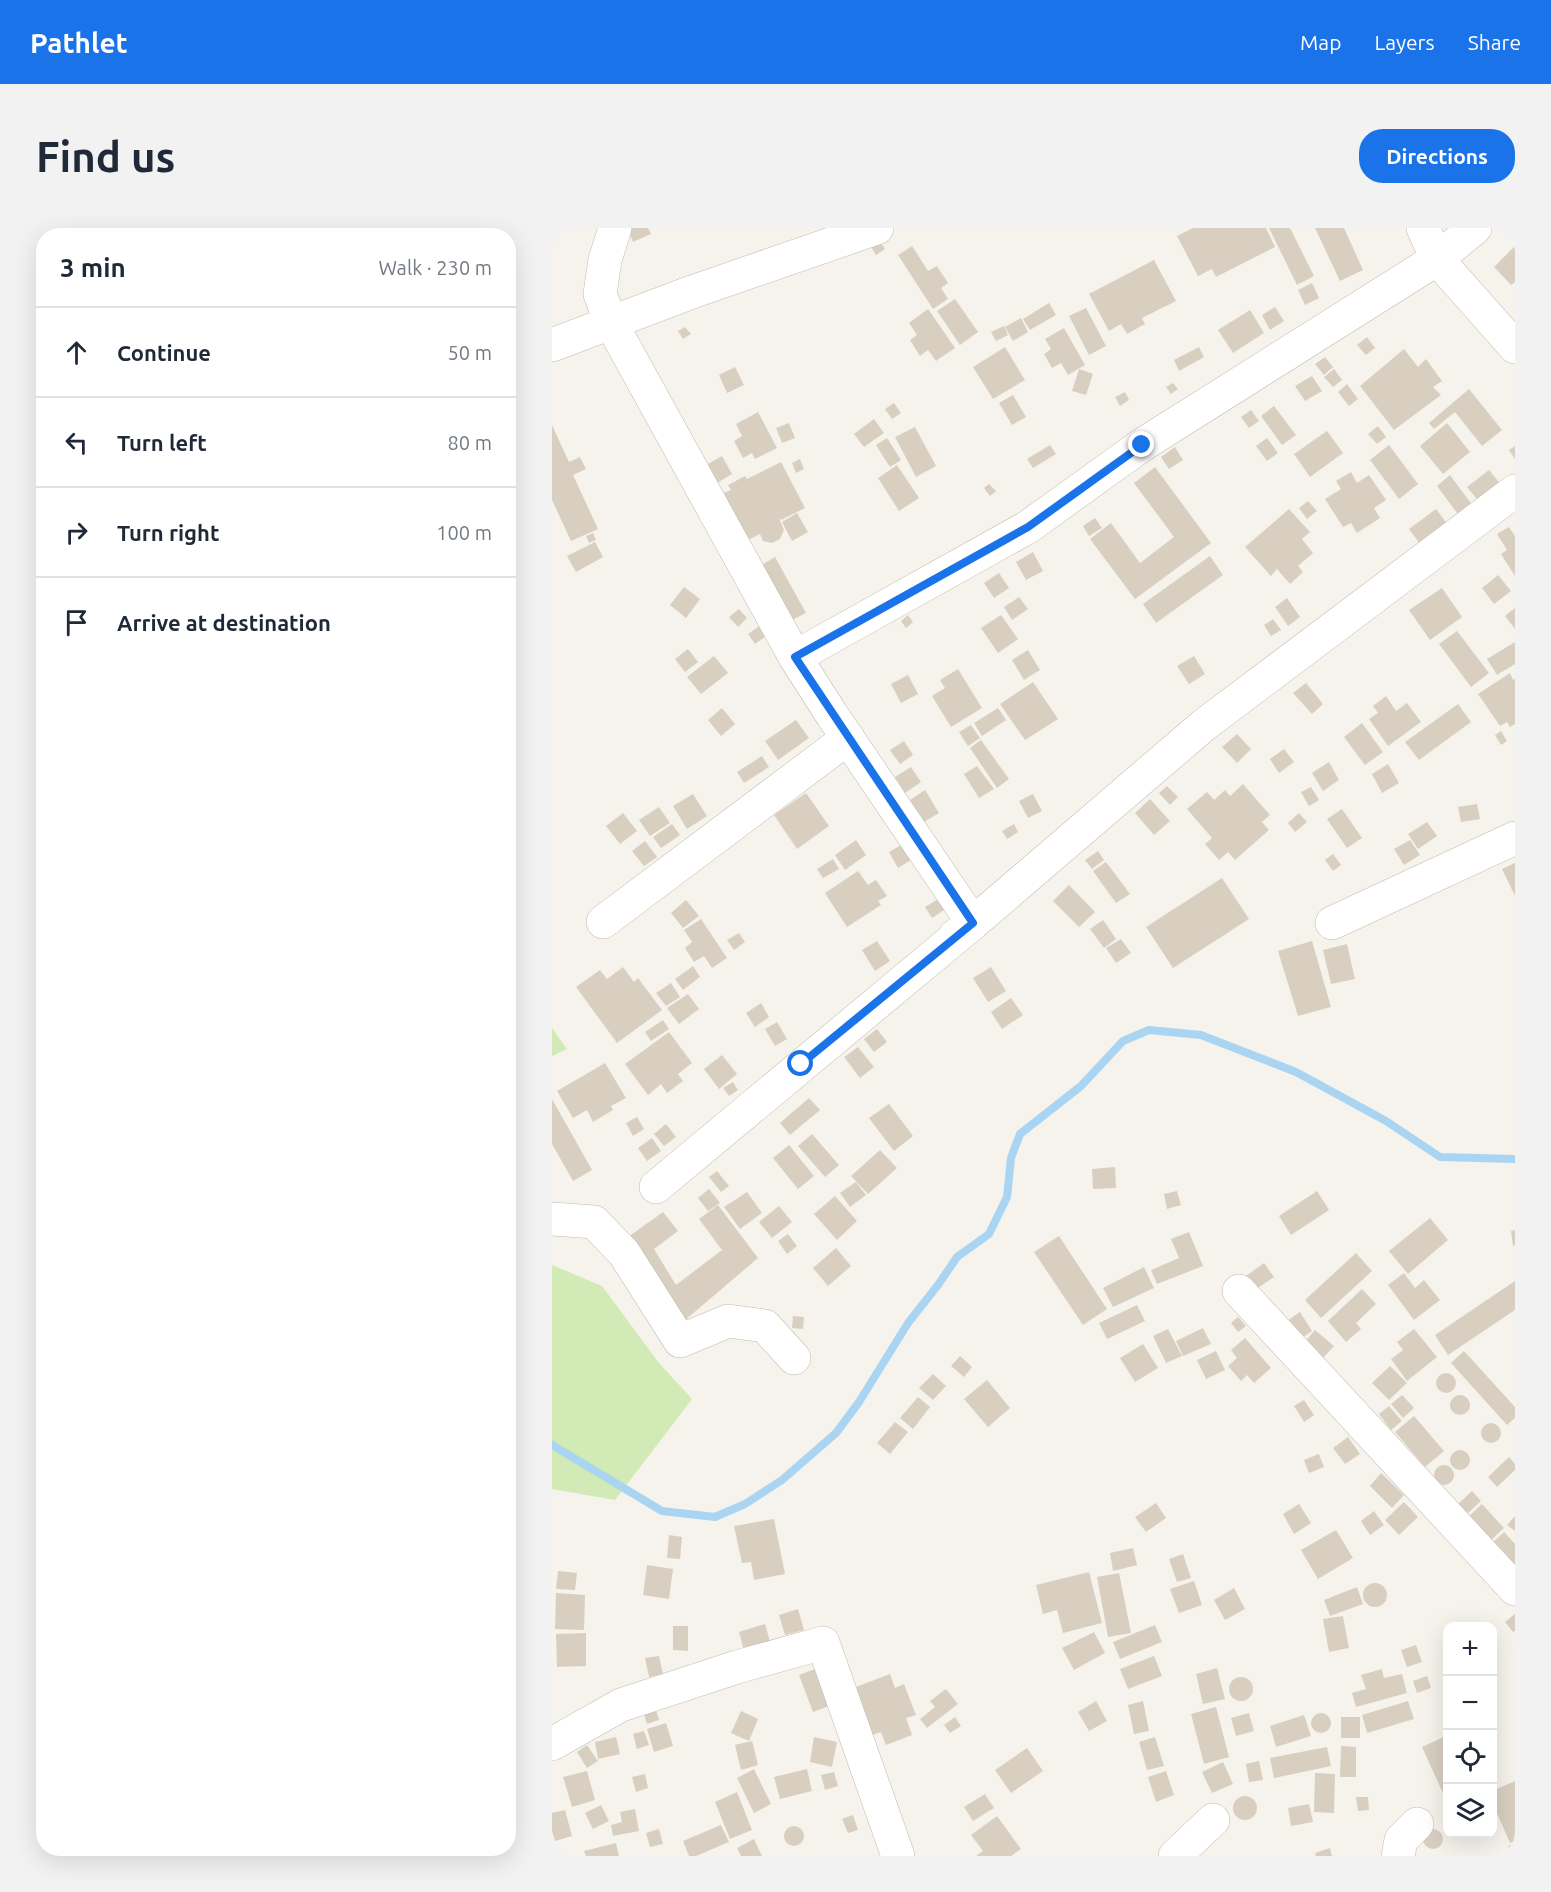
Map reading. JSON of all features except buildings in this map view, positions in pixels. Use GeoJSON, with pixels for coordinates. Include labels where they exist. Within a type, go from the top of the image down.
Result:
{"type":"FeatureCollection","features":[{"type":"Feature","properties":{"kind":"street"},"geometry":{"type":"LineString","coordinates":[[615,228],[605,260],[600,294],[611,323],[795,657],[973,923]]}},
{"type":"Feature","properties":{"kind":"street"},"geometry":{"type":"LineString","coordinates":[[552,345],[692,292],[877,228]]}},
{"type":"Feature","properties":{"kind":"street"},"geometry":{"type":"LineString","coordinates":[[1423,228],[1437,259],[1515,347]]}},
{"type":"Feature","properties":{"kind":"street"},"geometry":{"type":"LineString","coordinates":[[795,657],[1028,527],[1142,445],[1437,259],[1475,228]]}},
{"type":"Feature","properties":{"kind":"street"},"geometry":{"type":"LineString","coordinates":[[656,1187],[973,923],[1204,725],[1515,491]]}},
{"type":"Feature","properties":{"kind":"street"},"geometry":{"type":"LineString","coordinates":[[603,922],[848,738]]}},
{"type":"Feature","properties":{"kind":"street"},"geometry":{"type":"LineString","coordinates":[[1332,923],[1515,838]]}},
{"type":"Feature","properties":{"kind":"street"},"geometry":{"type":"LineString","coordinates":[[853,1008],[973,923]]}},
{"type":"Feature","properties":{"kind":"street"},"geometry":{"type":"LineString","coordinates":[[552,1219],[594,1222],[624,1253],[680,1341],[728,1321],[765,1326],[794,1358]]}},
{"type":"Feature","properties":{"kind":"street"},"geometry":{"type":"LineString","coordinates":[[1239,1291],[1515,1589]]}},
{"type":"Feature","properties":{"kind":"street"},"geometry":{"type":"LineString","coordinates":[[552,1744],[621,1705],[737,1667],[824,1643],[898,1856]]}},
{"type":"Feature","properties":{"kind":"street"},"geometry":{"type":"LineString","coordinates":[[1175,1856],[1213,1820]]}},
{"type":"Feature","properties":{"kind":"street"},"geometry":{"type":"LineString","coordinates":[[1398,1856],[1401,1840],[1417,1824]]}},
{"type":"Feature","properties":{"kind":"green space"},"geometry":{"type":"Polygon","coordinates":[[[552,1028],[567,1049],[552,1056],[552,1028]]]}},
{"type":"Feature","properties":{"kind":"green space"},"geometry":{"type":"Polygon","coordinates":[[[552,1265],[602,1286],[659,1363],[692,1399],[615,1500],[552,1489],[552,1265]]]}},
{"type":"Feature","properties":{"kind":"waterway"},"geometry":{"type":"LineString","coordinates":[[552,1445],[662,1511],[715,1517],[745,1504],[782,1480],[836,1433],[859,1402],[908,1323],[957,1257],[989,1234],[1007,1197],[1011,1158],[1020,1134],[1081,1086],[1123,1041],[1149,1030],[1201,1035],[1296,1072],[1386,1121],[1440,1157],[1515,1159]]}},
{"type":"Feature","properties":{"kind":"route"},"geometry":{"type":"LineString","coordinates":[[801,1064],[973,923],[795,657],[886,604],[1028,527],[1142,445]]}}]}
